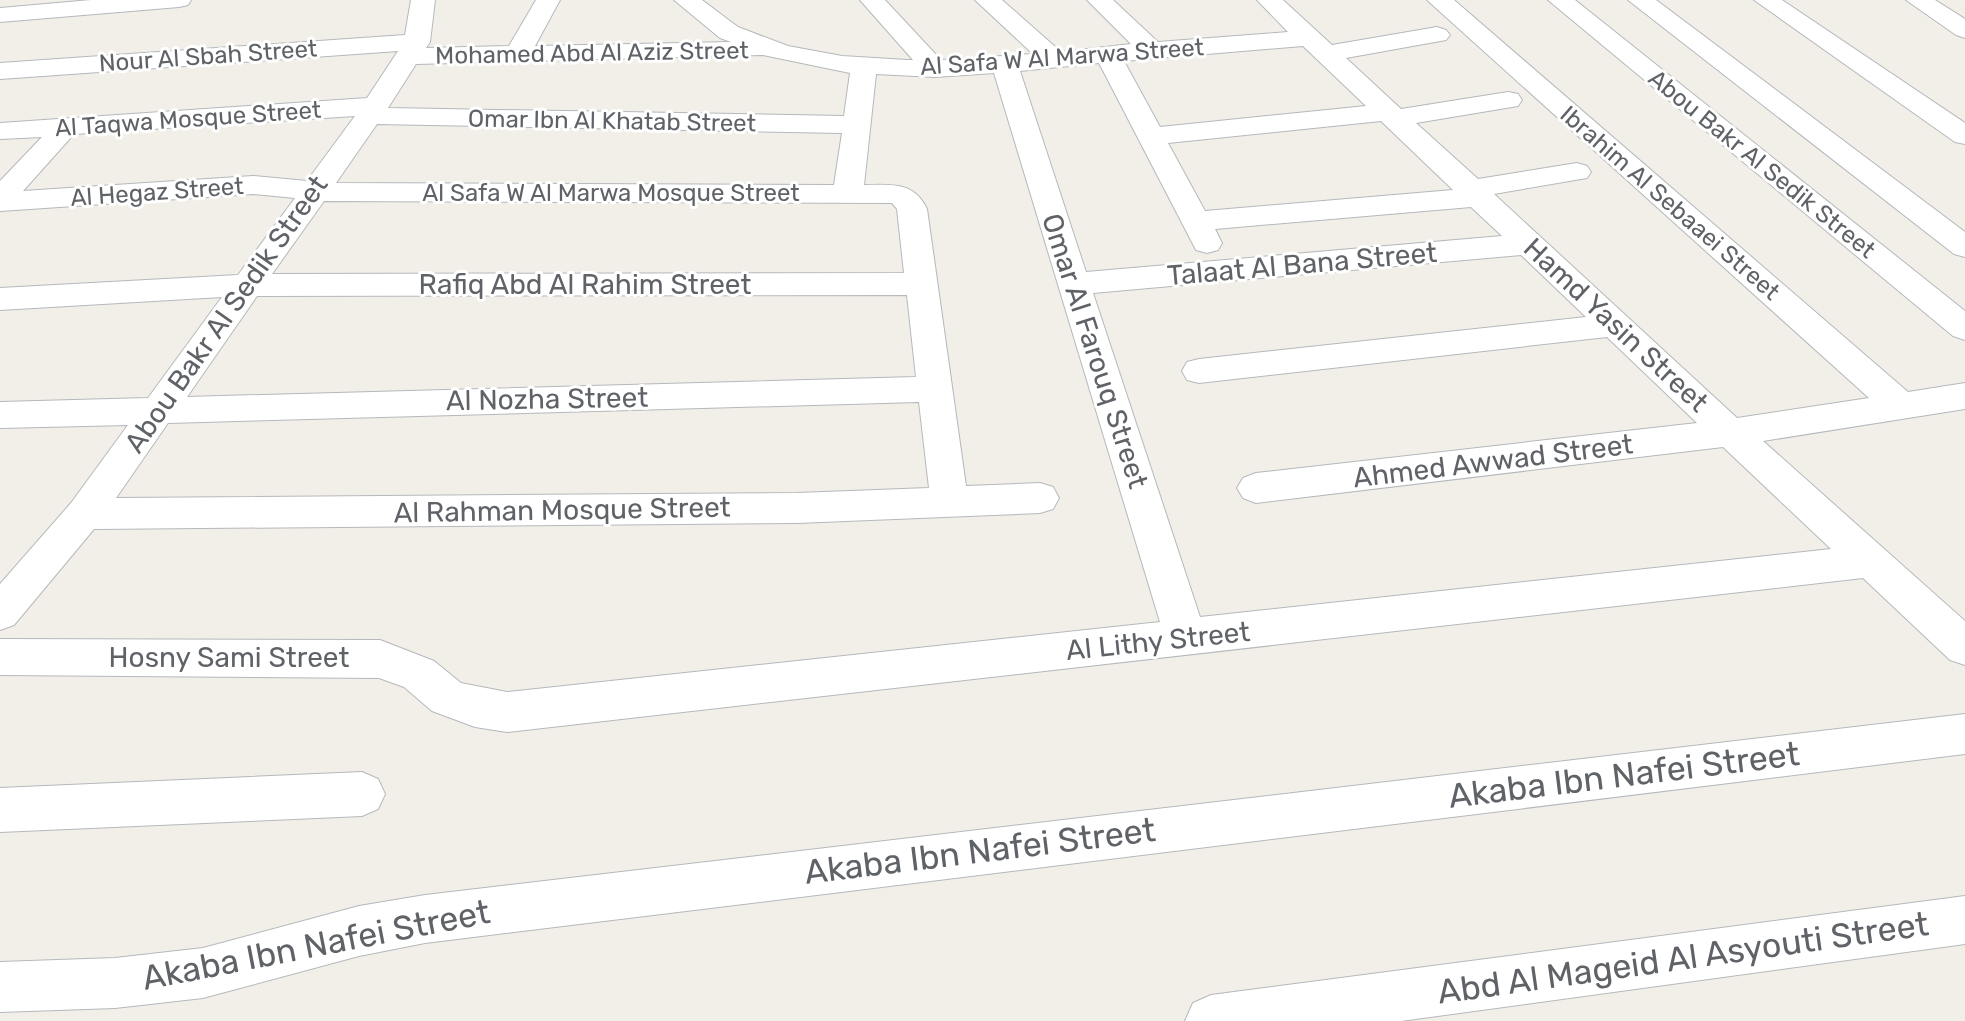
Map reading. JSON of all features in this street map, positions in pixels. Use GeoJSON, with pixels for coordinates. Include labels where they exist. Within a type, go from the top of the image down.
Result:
{"type":"FeatureCollection","features":[{"type":"Feature","properties":{"kind":"street"},"geometry":{"type":"LineString","coordinates":[[0,15],[179,0]]}},
{"type":"Feature","properties":{"kind":"street","name":"Abou Bakr Al Sedik Street"},"geometry":{"type":"LineString","coordinates":[[0,613],[19,572],[84,514],[372,111],[413,49],[423,0]]}},
{"type":"Feature","properties":{"kind":"street"},"geometry":{"type":"LineString","coordinates":[[517,54],[548,0]]}},
{"type":"Feature","properties":{"kind":"street","name":"Al Safa W Al Marwa Street"},"geometry":{"type":"LineString","coordinates":[[686,0],[717,27],[775,49],[864,66],[935,69],[1152,50],[1318,46],[1437,35]]}},
{"type":"Feature","properties":{"kind":"street"},"geometry":{"type":"LineString","coordinates":[[872,0],[935,69]]}},
{"type":"Feature","properties":{"kind":"street"},"geometry":{"type":"LineString","coordinates":[[987,0],[1055,60]]}},
{"type":"Feature","properties":{"kind":"street"},"geometry":{"type":"LineString","coordinates":[[1099,0],[1152,50]]}},
{"type":"Feature","properties":{"kind":"street","name":"Hamd Yasin Street"},"geometry":{"type":"LineString","coordinates":[[1269,0],[1870,561],[1948,613],[1965,647]]}},
{"type":"Feature","properties":{"kind":"street","name":"Ibrahim Al Sebaaei Street"},"geometry":{"type":"LineString","coordinates":[[1439,0],[1901,406]]}},
{"type":"Feature","properties":{"kind":"street","name":"Abou Bakr Al Sedik Street"},"geometry":{"type":"LineString","coordinates":[[1560,0],[1965,328]]}},
{"type":"Feature","properties":{"kind":"street"},"geometry":{"type":"LineString","coordinates":[[1640,0],[1965,247]]}},
{"type":"Feature","properties":{"kind":"street"},"geometry":{"type":"LineString","coordinates":[[1766,0],[1965,136]]}},
{"type":"Feature","properties":{"kind":"street"},"geometry":{"type":"LineString","coordinates":[[1918,0],[1965,30]]}},
{"type":"Feature","properties":{"kind":"street","name":"Mohamed Abd Al Aziz Street"},"geometry":{"type":"LineString","coordinates":[[413,49],[517,54],[775,49]]}},
{"type":"Feature","properties":{"kind":"street","name":"Nour Al Sbah Street"},"geometry":{"type":"LineString","coordinates":[[0,71],[413,49]]}},
{"type":"Feature","properties":{"kind":"street"},"geometry":{"type":"LineString","coordinates":[[1108,55],[1222,271]]}},
{"type":"Feature","properties":{"kind":"street","name":"Omar Al Farouq Street"},"geometry":{"type":"LineString","coordinates":[[1005,65],[1186,638]]}},
{"type":"Feature","properties":{"kind":"street"},"geometry":{"type":"LineString","coordinates":[[848,193],[864,66]]}},
{"type":"Feature","properties":{"kind":"street"},"geometry":{"type":"LineString","coordinates":[[1150,136],[1392,115],[1508,100]]}},
{"type":"Feature","properties":{"kind":"street","name":"Omar Ibn Al Khatab Street"},"geometry":{"type":"LineString","coordinates":[[372,111],[856,125]]}},
{"type":"Feature","properties":{"kind":"street","name":"Al Taqwa Mosque Street"},"geometry":{"type":"LineString","coordinates":[[0,131],[372,111]]}},
{"type":"Feature","properties":{"kind":"street"},"geometry":{"type":"LineString","coordinates":[[0,201],[66,127]]}},
{"type":"Feature","properties":{"kind":"street"},"geometry":{"type":"LineString","coordinates":[[1196,221],[1476,193],[1577,172]]}},
{"type":"Feature","properties":{"kind":"street","name":"Al Hegaz Street"},"geometry":{"type":"LineString","coordinates":[[0,201],[253,185],[313,191]]}},
{"type":"Feature","properties":{"kind":"street","name":"Al Safa W Al Marwa Mosque Street"},"geometry":{"type":"LineString","coordinates":[[313,191],[898,194],[908,200],[912,209],[921,284]]}},
{"type":"Feature","properties":{"kind":"street","name":"Talaat Al Bana Street"},"geometry":{"type":"LineString","coordinates":[[1074,284],[1530,244]]}},
{"type":"Feature","properties":{"kind":"street"},"geometry":{"type":"LineString","coordinates":[[921,284],[950,503]]}},
{"type":"Feature","properties":{"kind":"street","name":"Rafiq Abd Al Rahim Street"},"geometry":{"type":"LineString","coordinates":[[0,299],[248,285],[921,284]]}},
{"type":"Feature","properties":{"kind":"street"},"geometry":{"type":"LineString","coordinates":[[1199,371],[1615,325]]}},
{"type":"Feature","properties":{"kind":"street","name":"Al Nozha Street"},"geometry":{"type":"LineString","coordinates":[[0,415],[159,408],[935,389]]}},
{"type":"Feature","properties":{"kind":"street","name":"Ahmed Awwad Street"},"geometry":{"type":"LineString","coordinates":[[1256,488],[1730,433],[1965,396]]}},
{"type":"Feature","properties":{"kind":"street","name":"Al Rahman Mosque Street"},"geometry":{"type":"LineString","coordinates":[[84,514],[797,508],[1040,498]]}},
{"type":"Feature","properties":{"kind":"street","name":"Al Lithy Street"},"geometry":{"type":"LineString","coordinates":[[447,697],[475,707],[507,712],[541,710],[1870,561]]}},
{"type":"Feature","properties":{"kind":"street","name":"Hosny Sami Street"},"geometry":{"type":"LineString","coordinates":[[0,657],[368,658],[401,665],[419,674],[447,697]]}},
{"type":"Feature","properties":{"kind":"street","name":"Akaba Ibn Nafei Street"},"geometry":{"type":"LineString","coordinates":[[0,987],[115,983],[203,973],[359,931],[425,919],[1965,734]]}},
{"type":"Feature","properties":{"kind":"street"},"geometry":{"type":"LineString","coordinates":[[0,810],[362,794]]}},
{"type":"Feature","properties":{"kind":"street","name":"Abd Al Mageid Al Asyouti Street"},"geometry":{"type":"LineString","coordinates":[[1211,1021],[1965,920]]}}]}
